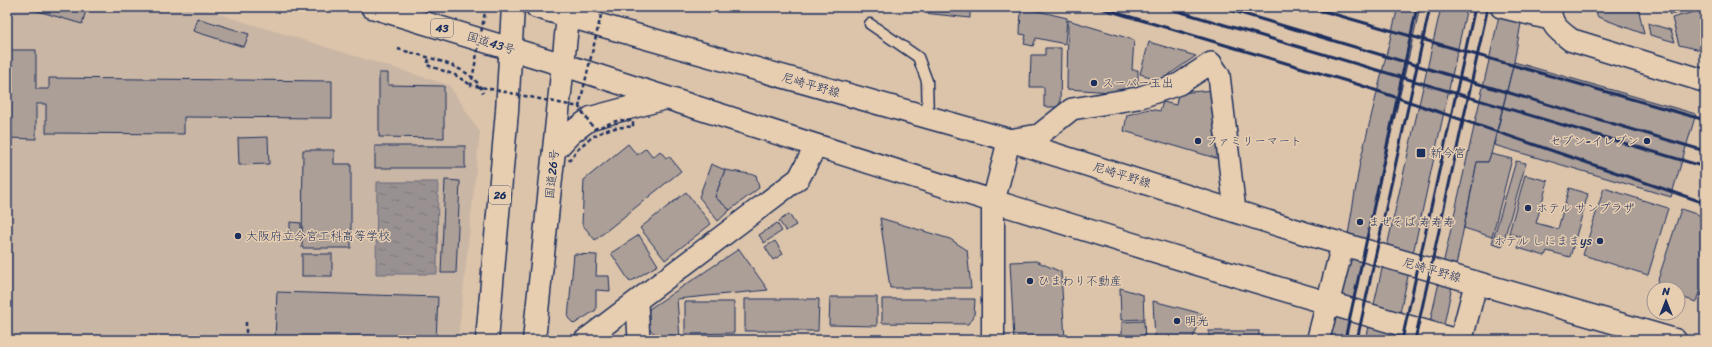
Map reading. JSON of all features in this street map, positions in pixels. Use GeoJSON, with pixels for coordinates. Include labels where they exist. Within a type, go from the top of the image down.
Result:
{"type":"FeatureCollection","features":[{"type":"Feature","properties":{"kind":"main road","name":"国道43号"},"geometry":{"type":"LineString","coordinates":[[372,7],[564,65]]}},
{"type":"Feature","properties":{"kind":"main road","name":"26"},"geometry":{"type":"LineString","coordinates":[[487,340],[512,50],[513,7]]}},
{"type":"Feature","properties":{"kind":"main road"},"geometry":{"type":"LineString","coordinates":[[537,7],[569,12]]}},
{"type":"Feature","properties":{"kind":"main road","name":"国道26号"},"geometry":{"type":"LineString","coordinates":[[534,340],[562,156],[564,65],[569,12]]}},
{"type":"Feature","properties":{"kind":"main road","name":"尼崎平野線"},"geometry":{"type":"LineString","coordinates":[[569,12],[928,118],[1009,140],[1343,244],[1675,340]]}},
{"type":"Feature","properties":{"kind":"main road"},"geometry":{"type":"LineString","coordinates":[[1550,13],[1558,30],[1571,40],[1705,81]]}},
{"type":"Feature","properties":{"kind":"main road"},"geometry":{"type":"LineString","coordinates":[[564,65],[994,202],[1327,303],[1455,340]]}},
{"type":"Feature","properties":{"kind":"main road"},"geometry":{"type":"LineString","coordinates":[[562,156],[572,133],[592,118],[666,98]]}},
{"type":"Feature","properties":{"kind":"main road"},"geometry":{"type":"LineString","coordinates":[[994,340],[994,202],[1009,140]]}},
{"type":"Feature","properties":{"kind":"main road"},"geometry":{"type":"LineString","coordinates":[[1318,340],[1343,244]]}},
{"type":"Feature","properties":{"kind":"main road"},"geometry":{"type":"LineString","coordinates":[[1461,340],[1476,282]]}},
{"type":"Feature","properties":{"kind":"street"},"geometry":{"type":"LineString","coordinates":[[1501,7],[1550,13]]}},
{"type":"Feature","properties":{"kind":"street"},"geometry":{"type":"LineString","coordinates":[[1009,140],[1039,135],[1072,109],[1138,98],[1178,84],[1211,63],[1219,75],[1235,211]]}},
{"type":"Feature","properties":{"kind":"street"},"geometry":{"type":"LineString","coordinates":[[585,340],[637,303],[799,178],[816,146]]}},
{"type":"Feature","properties":{"kind":"street"},"geometry":{"type":"LineString","coordinates":[[637,303],[639,340]]}},
{"type":"Feature","properties":{"kind":"lane"},"geometry":{"type":"LineString","coordinates":[[870,24],[918,57],[927,81],[928,118]]}},
{"type":"Feature","properties":{"kind":"path"},"geometry":{"type":"LineString","coordinates":[[471,85],[486,7]]}},
{"type":"Feature","properties":{"kind":"path"},"geometry":{"type":"LineString","coordinates":[[579,107],[603,7]]}},
{"type":"Feature","properties":{"kind":"path"},"geometry":{"type":"LineString","coordinates":[[398,49],[459,68],[472,75],[481,88],[485,100]]}},
{"type":"Feature","properties":{"kind":"path"},"geometry":{"type":"LineString","coordinates":[[429,59],[427,65],[455,75],[471,85],[579,107],[594,129],[619,120],[633,121],[633,127],[619,126],[596,134],[562,156]]}},
{"type":"Feature","properties":{"kind":"path"},"geometry":{"type":"LineString","coordinates":[[246,319],[246,340]]}},
{"type":"Feature","properties":{"kind":"shaded area","name":"大阪府立今宮工科高等学校"},"geometry":{"type":"Polygon","coordinates":[[[7,7],[196,7],[449,85],[480,132],[458,340],[7,340],[7,7]]]}},
{"type":"Feature","properties":{"kind":"water"},"geometry":{"type":"Polygon","coordinates":[[[377,182],[438,182],[437,274],[376,274],[377,182]]]}},
{"type":"Feature","properties":{"kind":"building"},"geometry":{"type":"Polygon","coordinates":[[[24,7],[87,7],[82,24],[24,7]]]}},
{"type":"Feature","properties":{"kind":"building"},"geometry":{"type":"Polygon","coordinates":[[[924,7],[970,7],[970,18],[924,13],[924,7]]]}},
{"type":"Feature","properties":{"kind":"building"},"geometry":{"type":"Polygon","coordinates":[[[1021,7],[1067,18],[1065,44],[1036,38],[1033,46],[1024,44],[1026,35],[1020,34],[1021,7]]]}},
{"type":"Feature","properties":{"kind":"building"},"geometry":{"type":"Polygon","coordinates":[[[1398,7],[1420,7],[1344,340],[1336,340],[1331,338],[1360,162],[1398,7]]]}},
{"type":"Feature","properties":{"kind":"building"},"geometry":{"type":"Polygon","coordinates":[[[1441,7],[1467,7],[1394,340],[1366,340],[1441,7]]]}},
{"type":"Feature","properties":{"kind":"building"},"geometry":{"type":"Polygon","coordinates":[[[1501,7],[1524,7],[1514,62],[1491,154],[1488,162],[1477,162],[1441,340],[1426,340],[1501,7]]]}},
{"type":"Feature","properties":{"kind":"building"},"geometry":{"type":"Polygon","coordinates":[[[1594,7],[1638,7],[1644,34],[1598,17],[1594,7]]]}},
{"type":"Feature","properties":{"kind":"building"},"geometry":{"type":"Polygon","coordinates":[[[1668,7],[1700,7],[1670,15],[1668,7]]]}},
{"type":"Feature","properties":{"kind":"building"},"geometry":{"type":"Polygon","coordinates":[[[1705,9],[1705,51],[1679,45],[1672,18],[1705,9]]]}},
{"type":"Feature","properties":{"kind":"building"},"geometry":{"type":"Polygon","coordinates":[[[197,18],[249,34],[244,47],[193,31],[197,18]]]}},
{"type":"Feature","properties":{"kind":"building"},"geometry":{"type":"Polygon","coordinates":[[[1068,20],[1134,40],[1132,70],[1138,70],[1138,84],[1128,84],[1127,93],[1067,89],[1068,20]]]}},
{"type":"Feature","properties":{"kind":"building"},"geometry":{"type":"Polygon","coordinates":[[[1648,23],[1671,30],[1675,42],[1650,35],[1648,23]]]}},
{"type":"Feature","properties":{"kind":"building"},"geometry":{"type":"Polygon","coordinates":[[[1149,42],[1196,56],[1161,80],[1140,74],[1149,42]]]}},
{"type":"Feature","properties":{"kind":"building"},"geometry":{"type":"Polygon","coordinates":[[[1045,48],[1061,48],[1060,107],[1044,107],[1044,87],[1030,87],[1031,55],[1045,55],[1045,48]]]}},
{"type":"Feature","properties":{"kind":"building"},"geometry":{"type":"Polygon","coordinates":[[[7,50],[36,50],[36,89],[49,89],[49,78],[332,81],[332,118],[184,117],[184,134],[46,133],[46,104],[36,104],[36,139],[7,138],[7,50]]]}},
{"type":"Feature","properties":{"kind":"building"},"geometry":{"type":"Polygon","coordinates":[[[1514,62],[1696,114],[1671,197],[1494,145],[1514,62]]]}},
{"type":"Feature","properties":{"kind":"building"},"geometry":{"type":"Polygon","coordinates":[[[379,73],[388,73],[388,85],[444,86],[444,138],[379,137],[379,73]]]}},
{"type":"Feature","properties":{"kind":"building"},"geometry":{"type":"Polygon","coordinates":[[[1214,90],[1219,159],[1124,131],[1127,115],[1149,109],[1160,111],[1163,102],[1176,105],[1178,93],[1214,90]]]}},
{"type":"Feature","properties":{"kind":"building"},"geometry":{"type":"Polygon","coordinates":[[[268,137],[269,164],[239,165],[238,138],[268,137]]]}},
{"type":"Feature","properties":{"kind":"building"},"geometry":{"type":"Polygon","coordinates":[[[628,144],[637,155],[646,148],[653,157],[660,151],[666,158],[669,156],[681,171],[595,240],[582,224],[584,180],[628,144]]]}},
{"type":"Feature","properties":{"kind":"building"},"geometry":{"type":"Polygon","coordinates":[[[375,146],[465,146],[465,168],[375,168],[375,146]]]}},
{"type":"Feature","properties":{"kind":"building"},"geometry":{"type":"Polygon","coordinates":[[[303,150],[334,150],[334,164],[351,164],[351,248],[302,248],[303,150]]]}},
{"type":"Feature","properties":{"kind":"building"},"geometry":{"type":"Polygon","coordinates":[[[1491,154],[1512,159],[1492,237],[1464,228],[1477,162],[1488,162],[1491,154]]]}},
{"type":"Feature","properties":{"kind":"building"},"geometry":{"type":"Polygon","coordinates":[[[1516,161],[1526,163],[1502,246],[1492,243],[1516,161]]]}},
{"type":"Feature","properties":{"kind":"building"},"geometry":{"type":"Polygon","coordinates":[[[711,164],[725,170],[715,197],[730,210],[718,221],[699,197],[711,164]]]}},
{"type":"Feature","properties":{"kind":"building"},"geometry":{"type":"Polygon","coordinates":[[[725,170],[756,175],[759,188],[730,210],[715,197],[725,170]]]}},
{"type":"Feature","properties":{"kind":"building","name":"ホテル サンプラザ"},"geometry":{"type":"Polygon","coordinates":[[[1525,175],[1548,181],[1536,223],[1558,229],[1569,188],[1588,194],[1570,257],[1547,251],[1545,256],[1518,248],[1521,237],[1509,233],[1525,175]]]}},
{"type":"Feature","properties":{"kind":"building"},"geometry":{"type":"Polygon","coordinates":[[[445,180],[460,181],[456,273],[441,273],[445,180]]]}},
{"type":"Feature","properties":{"kind":"building"},"geometry":{"type":"Polygon","coordinates":[[[1604,188],[1668,208],[1648,275],[1583,255],[1604,188]]]}},
{"type":"Feature","properties":{"kind":"building"},"geometry":{"type":"Polygon","coordinates":[[[686,192],[711,224],[665,260],[640,228],[686,192]]]}},
{"type":"Feature","properties":{"kind":"building"},"geometry":{"type":"Polygon","coordinates":[[[1681,209],[1705,217],[1705,283],[1701,296],[1698,295],[1696,302],[1686,299],[1686,281],[1658,281],[1681,209]]]}},
{"type":"Feature","properties":{"kind":"building"},"geometry":{"type":"Polygon","coordinates":[[[789,214],[796,225],[786,231],[779,221],[789,214]]]}},
{"type":"Feature","properties":{"kind":"building"},"geometry":{"type":"Polygon","coordinates":[[[880,218],[950,239],[967,250],[971,288],[890,288],[880,218]]]}},
{"type":"Feature","properties":{"kind":"building"},"geometry":{"type":"Polygon","coordinates":[[[290,222],[301,223],[301,239],[290,239],[290,222]]]}},
{"type":"Feature","properties":{"kind":"building"},"geometry":{"type":"Polygon","coordinates":[[[777,223],[782,231],[764,243],[759,235],[777,223]]]}},
{"type":"Feature","properties":{"kind":"building"},"geometry":{"type":"Polygon","coordinates":[[[639,235],[658,265],[630,282],[611,253],[639,235]]]}},
{"type":"Feature","properties":{"kind":"building"},"geometry":{"type":"Polygon","coordinates":[[[775,241],[783,254],[773,260],[765,247],[775,241]]]}},
{"type":"Feature","properties":{"kind":"building"},"geometry":{"type":"Polygon","coordinates":[[[739,249],[768,290],[677,299],[680,338],[661,339],[647,327],[649,309],[739,249]]]}},
{"type":"Feature","properties":{"kind":"building"},"geometry":{"type":"Polygon","coordinates":[[[302,254],[332,254],[332,276],[302,276],[302,254]]]}},
{"type":"Feature","properties":{"kind":"building"},"geometry":{"type":"Polygon","coordinates":[[[574,254],[597,255],[596,276],[609,276],[610,291],[596,290],[596,310],[574,324],[568,318],[574,254]]]}},
{"type":"Feature","properties":{"kind":"building"},"geometry":{"type":"Polygon","coordinates":[[[1036,261],[1061,272],[1065,340],[1014,340],[1010,262],[1036,261]]]}},
{"type":"Feature","properties":{"kind":"building"},"geometry":{"type":"Polygon","coordinates":[[[1120,288],[1143,295],[1144,319],[1121,320],[1120,288]]]}},
{"type":"Feature","properties":{"kind":"building"},"geometry":{"type":"Polygon","coordinates":[[[277,292],[438,297],[436,340],[275,340],[277,292]]]}},
{"type":"Feature","properties":{"kind":"building"},"geometry":{"type":"Polygon","coordinates":[[[830,297],[877,297],[877,326],[829,325],[830,297]]]}},
{"type":"Feature","properties":{"kind":"building"},"geometry":{"type":"Polygon","coordinates":[[[745,299],[819,299],[818,331],[745,331],[745,299]]]}},
{"type":"Feature","properties":{"kind":"building"},"geometry":{"type":"Polygon","coordinates":[[[882,299],[975,299],[974,316],[968,324],[882,323],[882,299]]]}},
{"type":"Feature","properties":{"kind":"building"},"geometry":{"type":"Polygon","coordinates":[[[1153,301],[1203,314],[1192,340],[1155,340],[1153,301]]]}},
{"type":"Feature","properties":{"kind":"building"},"geometry":{"type":"Polygon","coordinates":[[[685,302],[734,302],[734,333],[685,334],[685,302]]]}},
{"type":"Feature","properties":{"kind":"building"},"geometry":{"type":"Polygon","coordinates":[[[1144,321],[1145,340],[1122,340],[1122,322],[1144,321]]]}},
{"type":"Feature","properties":{"kind":"building"},"geometry":{"type":"Polygon","coordinates":[[[1209,331],[1259,331],[1259,340],[1209,340],[1209,331]]]}},
{"type":"Feature","properties":{"kind":"railway"},"geometry":{"type":"LineString","coordinates":[[1097,7],[1360,85],[1705,203]]}},
{"type":"Feature","properties":{"kind":"railway"},"geometry":{"type":"LineString","coordinates":[[1164,7],[1705,167]]}},
{"type":"Feature","properties":{"kind":"railway"},"geometry":{"type":"LineString","coordinates":[[1220,7],[1705,151]]}},
{"type":"Feature","properties":{"kind":"railway"},"geometry":{"type":"LineString","coordinates":[[1309,7],[1705,120]]}},
{"type":"Feature","properties":{"kind":"railway"},"geometry":{"type":"LineString","coordinates":[[1345,340],[1417,7]]}},
{"type":"Feature","properties":{"kind":"railway"},"geometry":{"type":"LineString","coordinates":[[1357,340],[1430,7]]}},
{"type":"Feature","properties":{"kind":"railway"},"geometry":{"type":"LineString","coordinates":[[1402,340],[1475,7]]}},
{"type":"Feature","properties":{"kind":"railway"},"geometry":{"type":"LineString","coordinates":[[1415,340],[1488,7]]}},
{"type":"Feature","properties":{"kind":"place","name":"スーパー玉出"},"geometry":{"type":"Point","coordinates":[1094,83]}},
{"type":"Feature","properties":{"kind":"place","name":"ファミリーマート"},"geometry":{"type":"Point","coordinates":[1198,141]}},
{"type":"Feature","properties":{"kind":"place","name":"セブン-イレブン"},"geometry":{"type":"Point","coordinates":[1647,141]}},
{"type":"Feature","properties":{"kind":"place","name":"新今宮"},"geometry":{"type":"Point","coordinates":[1421,153]}},
{"type":"Feature","properties":{"kind":"place","name":"ホテル サンプラザ"},"geometry":{"type":"Point","coordinates":[1528,208]}},
{"type":"Feature","properties":{"kind":"place","name":"まぜそば 寿寿寿"},"geometry":{"type":"Point","coordinates":[1360,222]}},
{"type":"Feature","properties":{"kind":"place","name":"大阪府立今宮工科高等学校"},"geometry":{"type":"Point","coordinates":[238,236]}},
{"type":"Feature","properties":{"kind":"place","name":"ホテル しにままys"},"geometry":{"type":"Point","coordinates":[1600,241]}},
{"type":"Feature","properties":{"kind":"place","name":"ひまわり不動産"},"geometry":{"type":"Point","coordinates":[1030,281]}},
{"type":"Feature","properties":{"kind":"place","name":"明光"},"geometry":{"type":"Point","coordinates":[1177,321]}}]}
